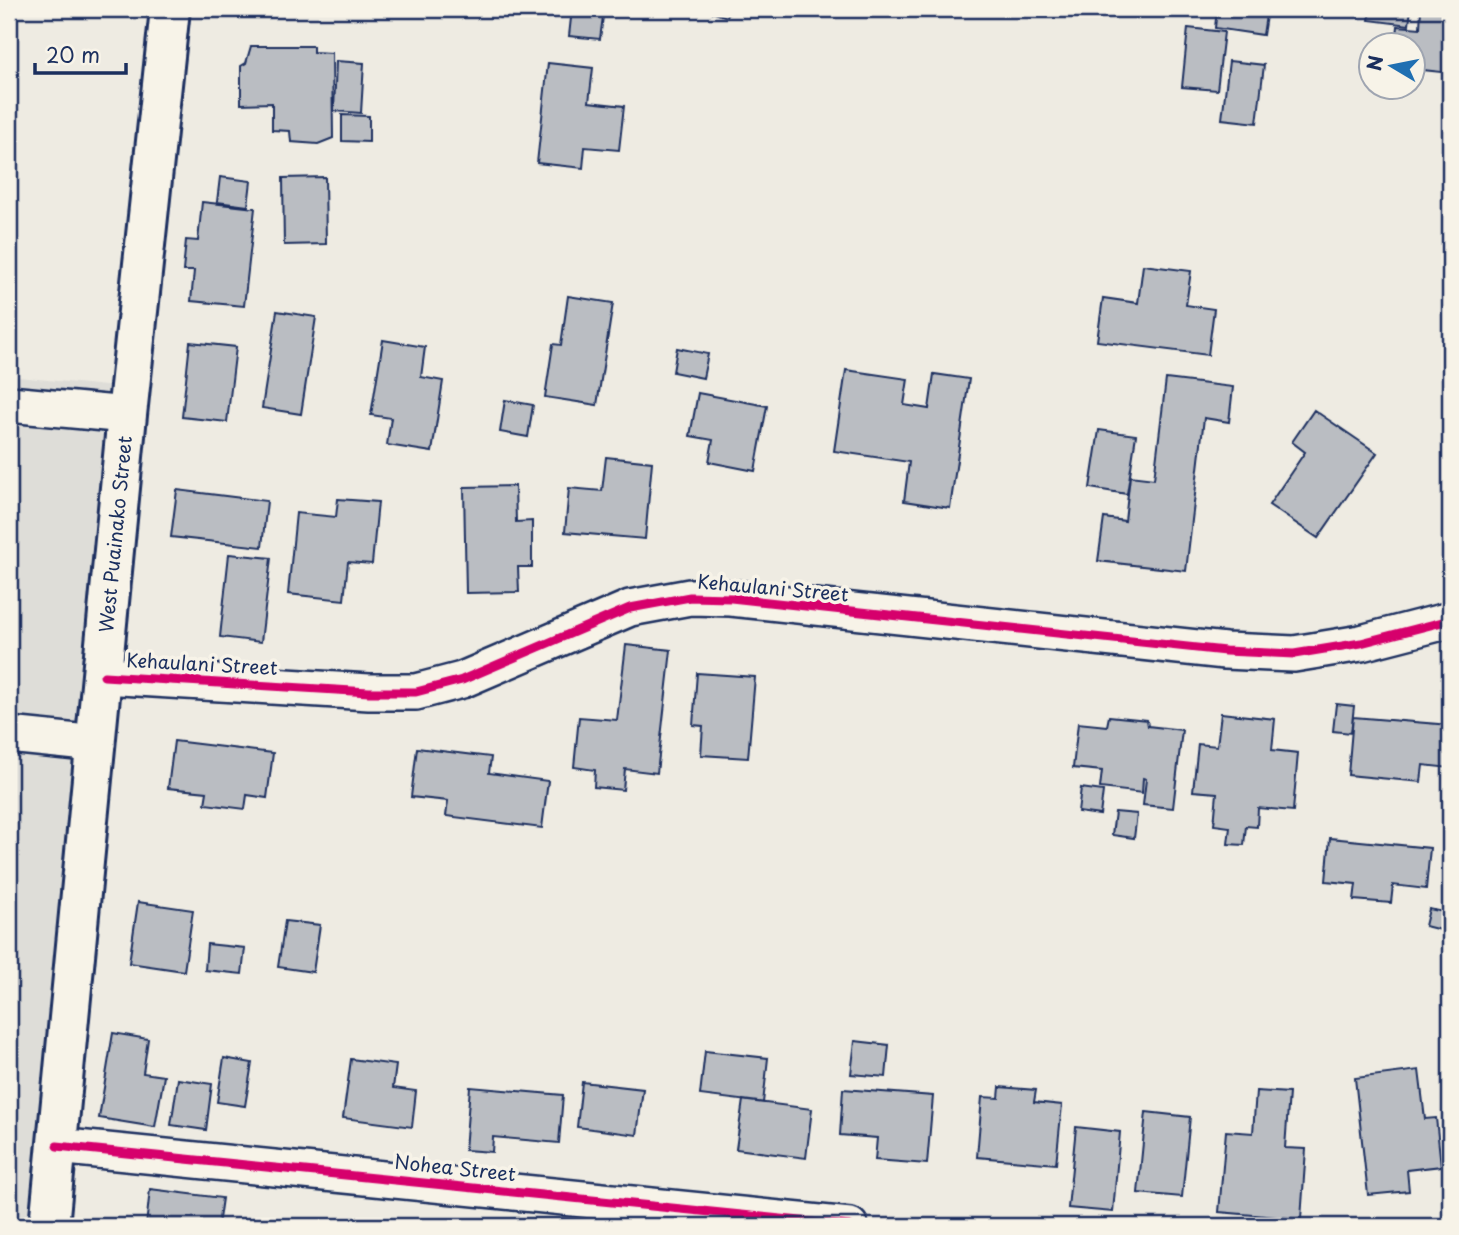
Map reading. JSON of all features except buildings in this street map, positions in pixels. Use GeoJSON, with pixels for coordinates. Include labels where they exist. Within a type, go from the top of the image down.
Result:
{"type":"FeatureCollection","features":[{"type":"Feature","properties":{"kind":"highway","name":"West Puainako Street"},"geometry":{"type":"LineString","coordinates":[[49,1226],[127,415],[170,9]]}},
{"type":"Feature","properties":{"kind":"street"},"geometry":{"type":"LineString","coordinates":[[9,404],[127,415]]}},
{"type":"Feature","properties":{"kind":"street","name":"Kehaulani Street"},"geometry":{"type":"LineString","coordinates":[[104,676],[369,692],[416,692],[462,680],[630,608],[690,597],[731,598],[1225,651],[1294,654],[1362,643],[1450,620]]}},
{"type":"Feature","properties":{"kind":"street"},"geometry":{"type":"LineString","coordinates":[[9,735],[97,744]]}},
{"type":"Feature","properties":{"kind":"street","name":"Nohea Street"},"geometry":{"type":"LineString","coordinates":[[57,1146],[850,1226]]}},
{"type":"Feature","properties":{"kind":"shaded area"},"geometry":{"type":"Polygon","coordinates":[[[9,376],[115,387],[58,969],[29,1226],[9,1226],[9,376]]]}},
{"type":"Feature","properties":{"kind":"cycle path"},"geometry":{"type":"LineString","coordinates":[[104,676],[369,692],[416,692],[462,680],[630,608],[690,597],[731,598],[1225,651],[1294,654],[1361,643],[1450,620]]}},
{"type":"Feature","properties":{"kind":"cycle path"},"geometry":{"type":"LineString","coordinates":[[57,1146],[850,1226]]}}]}
